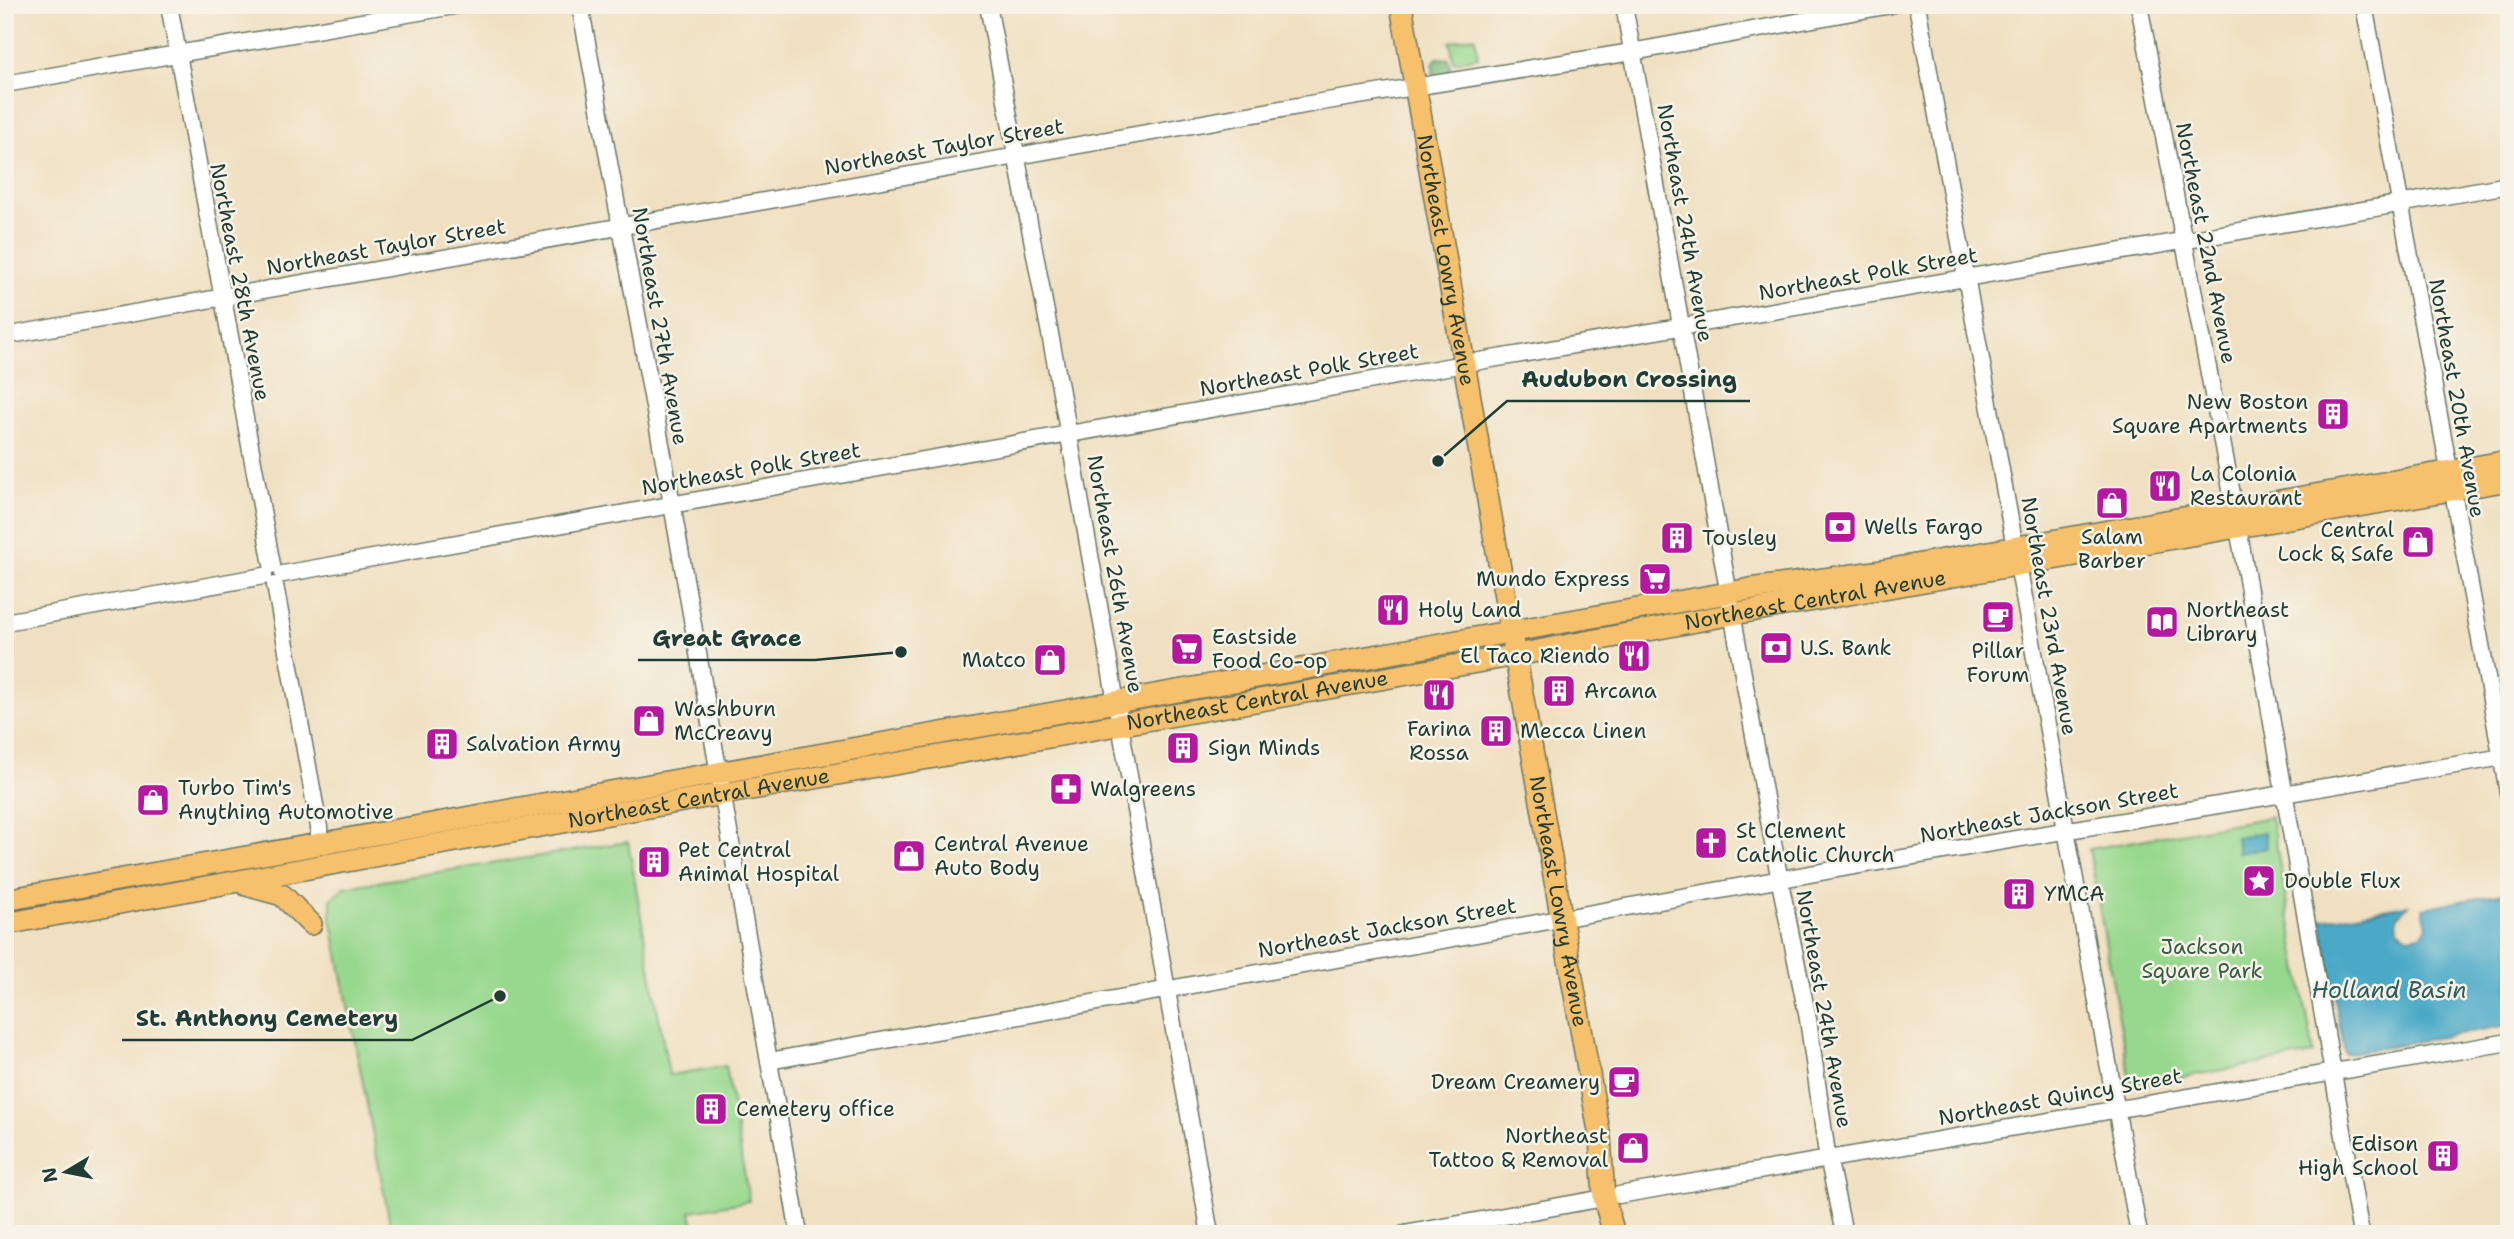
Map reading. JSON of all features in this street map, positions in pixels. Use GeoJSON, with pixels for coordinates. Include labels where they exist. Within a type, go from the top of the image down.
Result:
{"type":"FeatureCollection","features":[{"type":"Feature","properties":{"kind":"main road","name":"Northeast Lowry Avenue"},"geometry":{"type":"LineString","coordinates":[[1401,5],[1600,1137],[1621,1234]]}},
{"type":"Feature","properties":{"kind":"main road","name":"Northeast Central Avenue"},"geometry":{"type":"LineString","coordinates":[[5,900],[1513,632],[1732,603],[2236,519],[2451,481],[2509,461]]}},
{"type":"Feature","properties":{"kind":"main road","name":"Northeast Central Avenue"},"geometry":{"type":"LineString","coordinates":[[2451,481],[2509,481]]}},
{"type":"Feature","properties":{"kind":"main road","name":"Northeast Central Avenue"},"geometry":{"type":"LineString","coordinates":[[5,924],[483,836],[1517,655],[1732,603]]}},
{"type":"Feature","properties":{"kind":"main road"},"geometry":{"type":"LineString","coordinates":[[209,888],[260,887],[282,895],[312,924]]}},
{"type":"Feature","properties":{"kind":"main road","name":"Northeast Lowry Avenue"},"geometry":{"type":"LineString","coordinates":[[1611,1197],[1614,1234]]}},
{"type":"Feature","properties":{"kind":"street","name":"Northeast 28th Avenue"},"geometry":{"type":"LineString","coordinates":[[169,5],[274,575],[319,827],[319,843]]}},
{"type":"Feature","properties":{"kind":"street"},"geometry":{"type":"LineString","coordinates":[[5,83],[459,5]]}},
{"type":"Feature","properties":{"kind":"street","name":"Northeast 27th Avenue"},"geometry":{"type":"LineString","coordinates":[[580,5],[720,773],[799,1234]]}},
{"type":"Feature","properties":{"kind":"street","name":"Northeast 26th Avenue"},"geometry":{"type":"LineString","coordinates":[[988,5],[1069,434],[1210,1234]]}},
{"type":"Feature","properties":{"kind":"street","name":"Northeast 24th Avenue"},"geometry":{"type":"LineString","coordinates":[[1624,5],[1780,882],[1808,1019],[1828,1159],[1844,1234]]}},
{"type":"Feature","properties":{"kind":"street","name":"Northeast Taylor Street"},"geometry":{"type":"LineString","coordinates":[[5,336],[620,225],[1632,52],[1891,5]]}},
{"type":"Feature","properties":{"kind":"street","name":"Northeast 23rd Avenue"},"geometry":{"type":"LineString","coordinates":[[1917,5],[2139,1234]]}},
{"type":"Feature","properties":{"kind":"street","name":"Northeast 22nd Avenue"},"geometry":{"type":"LineString","coordinates":[[2138,5],[2236,519],[2361,1234]]}},
{"type":"Feature","properties":{"kind":"street","name":"Northeast 20th Avenue"},"geometry":{"type":"LineString","coordinates":[[2364,5],[2451,481],[2505,757],[2509,798]]}},
{"type":"Feature","properties":{"kind":"street","name":"Northeast Polk Street"},"geometry":{"type":"LineString","coordinates":[[5,622],[1465,364],[2509,185]]}},
{"type":"Feature","properties":{"kind":"street","name":"Northeast Jackson Street"},"geometry":{"type":"LineString","coordinates":[[769,1061],[1167,987],[2505,757]]}},
{"type":"Feature","properties":{"kind":"street","name":"Northeast Quincy Street"},"geometry":{"type":"LineString","coordinates":[[1405,1234],[2116,1107],[2509,1041]]}},
{"type":"Feature","properties":{"kind":"green space"},"geometry":{"type":"Polygon","coordinates":[[[1475,36],[1478,57],[1454,62],[1450,42],[1475,36]]]}},
{"type":"Feature","properties":{"kind":"green space"},"geometry":{"type":"Polygon","coordinates":[[[1437,58],[1449,59],[1452,77],[1441,78],[1433,74],[1433,64],[1437,58]]]}},
{"type":"Feature","properties":{"kind":"green space","name":"Jackson Square Park"},"geometry":{"type":"Polygon","coordinates":[[[2271,817],[2314,1054],[2131,1086],[2089,849],[2271,817]]]}},
{"type":"Feature","properties":{"kind":"green space"},"geometry":{"type":"Polygon","coordinates":[[[628,842],[669,1075],[726,1066],[749,1201],[691,1211],[695,1234],[392,1234],[331,918],[331,899],[345,887],[628,842]]]}},
{"type":"Feature","properties":{"kind":"water"},"geometry":{"type":"Polygon","coordinates":[[[2264,832],[2267,848],[2238,853],[2236,837],[2264,832]]]}},
{"type":"Feature","properties":{"kind":"water","name":"Holland Basin"},"geometry":{"type":"Polygon","coordinates":[[[2509,892],[2509,1025],[2345,1054],[2321,920],[2408,905],[2397,918],[2398,929],[2408,937],[2421,935],[2427,927],[2423,908],[2509,892]]]}},
{"type":"Feature","properties":{"kind":"place","name":"New Boston Square Apartments"},"geometry":{"type":"Point","coordinates":[2333,414]}},
{"type":"Feature","properties":{"kind":"place","name":"Audubon Crossing"},"geometry":{"type":"Point","coordinates":[1438,461]}},
{"type":"Feature","properties":{"kind":"place","name":"La Colonia Restaurant"},"geometry":{"type":"Point","coordinates":[2165,486]}},
{"type":"Feature","properties":{"kind":"place","name":"Salam Barber"},"geometry":{"type":"Point","coordinates":[2112,503]}},
{"type":"Feature","properties":{"kind":"place","name":"Wells Fargo"},"geometry":{"type":"Point","coordinates":[1840,527]}},
{"type":"Feature","properties":{"kind":"place","name":"Tousley"},"geometry":{"type":"Point","coordinates":[1677,538]}},
{"type":"Feature","properties":{"kind":"place","name":"Central Lock & Safe"},"geometry":{"type":"Point","coordinates":[2418,542]}},
{"type":"Feature","properties":{"kind":"place","name":"Mundo Express"},"geometry":{"type":"Point","coordinates":[1655,579]}},
{"type":"Feature","properties":{"kind":"place","name":"Holy Land"},"geometry":{"type":"Point","coordinates":[1393,610]}},
{"type":"Feature","properties":{"kind":"place","name":"Pillar Forum"},"geometry":{"type":"Point","coordinates":[1998,617]}},
{"type":"Feature","properties":{"kind":"place","name":"Northeast Library"},"geometry":{"type":"Point","coordinates":[2162,622]}},
{"type":"Feature","properties":{"kind":"place","name":"U.S. Bank"},"geometry":{"type":"Point","coordinates":[1776,648]}},
{"type":"Feature","properties":{"kind":"place","name":"Eastside Food Co-op"},"geometry":{"type":"Point","coordinates":[1187,649]}},
{"type":"Feature","properties":{"kind":"place","name":"Great Grace"},"geometry":{"type":"Point","coordinates":[901,652]}},
{"type":"Feature","properties":{"kind":"place","name":"El Taco Riendo"},"geometry":{"type":"Point","coordinates":[1634,656]}},
{"type":"Feature","properties":{"kind":"place","name":"Matco"},"geometry":{"type":"Point","coordinates":[1050,660]}},
{"type":"Feature","properties":{"kind":"place","name":"Arcana"},"geometry":{"type":"Point","coordinates":[1559,691]}},
{"type":"Feature","properties":{"kind":"place","name":"Farina Rossa"},"geometry":{"type":"Point","coordinates":[1439,695]}},
{"type":"Feature","properties":{"kind":"place","name":"Washburn McCreavy"},"geometry":{"type":"Point","coordinates":[649,721]}},
{"type":"Feature","properties":{"kind":"place","name":"Mecca Linen"},"geometry":{"type":"Point","coordinates":[1496,731]}},
{"type":"Feature","properties":{"kind":"place","name":"Salvation Army"},"geometry":{"type":"Point","coordinates":[442,744]}},
{"type":"Feature","properties":{"kind":"place","name":"Sign Minds"},"geometry":{"type":"Point","coordinates":[1183,748]}},
{"type":"Feature","properties":{"kind":"place","name":"Walgreens"},"geometry":{"type":"Point","coordinates":[1066,789]}},
{"type":"Feature","properties":{"kind":"place","name":"Turbo Tim's Anything Automotive"},"geometry":{"type":"Point","coordinates":[153,800]}},
{"type":"Feature","properties":{"kind":"place","name":"St Clement Catholic Church"},"geometry":{"type":"Point","coordinates":[1711,843]}},
{"type":"Feature","properties":{"kind":"place","name":"Central Avenue Auto Body"},"geometry":{"type":"Point","coordinates":[909,856]}},
{"type":"Feature","properties":{"kind":"place","name":"Pet Central Animal Hospital"},"geometry":{"type":"Point","coordinates":[654,862]}},
{"type":"Feature","properties":{"kind":"place","name":"Double Flux"},"geometry":{"type":"Point","coordinates":[2259,881]}},
{"type":"Feature","properties":{"kind":"place","name":"YMCA"},"geometry":{"type":"Point","coordinates":[2019,894]}},
{"type":"Feature","properties":{"kind":"place","name":"St. Anthony Cemetery"},"geometry":{"type":"Point","coordinates":[500,996]}},
{"type":"Feature","properties":{"kind":"place","name":"Dream Creamery"},"geometry":{"type":"Point","coordinates":[1624,1082]}},
{"type":"Feature","properties":{"kind":"place","name":"Cemetery office"},"geometry":{"type":"Point","coordinates":[711,1109]}},
{"type":"Feature","properties":{"kind":"place","name":"Northeast Tattoo & Removal"},"geometry":{"type":"Point","coordinates":[1633,1148]}},
{"type":"Feature","properties":{"kind":"place","name":"Edison High School"},"geometry":{"type":"Point","coordinates":[2443,1156]}}]}
